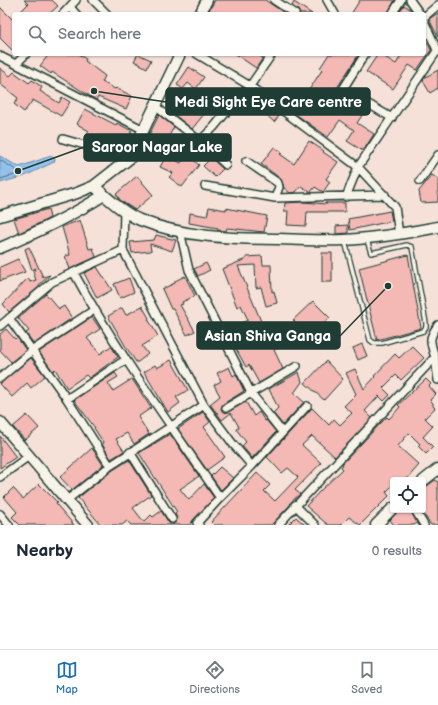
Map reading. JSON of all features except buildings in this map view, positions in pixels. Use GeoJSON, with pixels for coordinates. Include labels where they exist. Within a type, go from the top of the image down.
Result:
{"type":"FeatureCollection","features":[{"type":"Feature","properties":{"kind":"main road"},"geometry":{"type":"LineString","coordinates":[[201,12],[207,0]]}},
{"type":"Feature","properties":{"kind":"main road"},"geometry":{"type":"LineString","coordinates":[[0,216],[77,193],[94,186],[130,158],[179,56]]}},
{"type":"Feature","properties":{"kind":"main road"},"geometry":{"type":"LineString","coordinates":[[94,186],[104,196],[130,215],[140,220],[180,231],[236,239],[345,240],[399,234],[438,227]]}},
{"type":"Feature","properties":{"kind":"main road"},"geometry":{"type":"LineString","coordinates":[[0,248],[72,215],[104,196]]}},
{"type":"Feature","properties":{"kind":"main road"},"geometry":{"type":"LineString","coordinates":[[0,422],[88,525]]}},
{"type":"Feature","properties":{"kind":"main road"},"geometry":{"type":"LineString","coordinates":[[426,479],[438,469]]}},
{"type":"Feature","properties":{"kind":"main road"},"geometry":{"type":"LineString","coordinates":[[376,525],[390,511]]}},
{"type":"Feature","properties":{"kind":"street"},"geometry":{"type":"LineString","coordinates":[[65,12],[76,0]]}},
{"type":"Feature","properties":{"kind":"street"},"geometry":{"type":"LineString","coordinates":[[93,0],[105,12]]}},
{"type":"Feature","properties":{"kind":"street"},"geometry":{"type":"LineString","coordinates":[[274,0],[292,12]]}},
{"type":"Feature","properties":{"kind":"street"},"geometry":{"type":"LineString","coordinates":[[327,0],[334,12]]}},
{"type":"Feature","properties":{"kind":"street"},"geometry":{"type":"LineString","coordinates":[[393,12],[402,0]]}},
{"type":"Feature","properties":{"kind":"street"},"geometry":{"type":"LineString","coordinates":[[410,0],[419,12]]}},
{"type":"Feature","properties":{"kind":"street"},"geometry":{"type":"LineString","coordinates":[[426,15],[438,5]]}},
{"type":"Feature","properties":{"kind":"street"},"geometry":{"type":"LineString","coordinates":[[70,7],[74,12]]}},
{"type":"Feature","properties":{"kind":"street"},"geometry":{"type":"LineString","coordinates":[[346,196],[358,167],[438,51],[426,25]]}},
{"type":"Feature","properties":{"kind":"street"},"geometry":{"type":"LineString","coordinates":[[0,56],[144,130]]}},
{"type":"Feature","properties":{"kind":"street"},"geometry":{"type":"LineString","coordinates":[[16,64],[24,56]]}},
{"type":"Feature","properties":{"kind":"street"},"geometry":{"type":"LineString","coordinates":[[200,56],[250,86],[358,167],[395,207],[399,234]]}},
{"type":"Feature","properties":{"kind":"street"},"geometry":{"type":"LineString","coordinates":[[250,86],[271,56]]}},
{"type":"Feature","properties":{"kind":"street"},"geometry":{"type":"LineString","coordinates":[[364,56],[343,89],[392,118]]}},
{"type":"Feature","properties":{"kind":"street"},"geometry":{"type":"LineString","coordinates":[[155,106],[200,141],[226,165]]}},
{"type":"Feature","properties":{"kind":"street"},"geometry":{"type":"LineString","coordinates":[[186,154],[214,127],[228,110]]}},
{"type":"Feature","properties":{"kind":"street"},"geometry":{"type":"LineString","coordinates":[[63,139],[130,158]]}},
{"type":"Feature","properties":{"kind":"street"},"geometry":{"type":"LineString","coordinates":[[420,181],[438,155]]}},
{"type":"Feature","properties":{"kind":"street"},"geometry":{"type":"LineString","coordinates":[[246,161],[278,183],[279,187],[275,198]]}},
{"type":"Feature","properties":{"kind":"street"},"geometry":{"type":"LineString","coordinates":[[205,186],[275,198],[385,195]]}},
{"type":"Feature","properties":{"kind":"street"},"geometry":{"type":"LineString","coordinates":[[124,210],[123,250],[204,405],[233,444],[252,466]]}},
{"type":"Feature","properties":{"kind":"street"},"geometry":{"type":"LineString","coordinates":[[180,231],[189,270],[252,393],[282,432]]}},
{"type":"Feature","properties":{"kind":"street"},"geometry":{"type":"LineString","coordinates":[[0,326],[52,282],[123,250]]}},
{"type":"Feature","properties":{"kind":"street"},"geometry":{"type":"LineString","coordinates":[[74,273],[94,310],[125,360],[220,498]]}},
{"type":"Feature","properties":{"kind":"street"},"geometry":{"type":"LineString","coordinates":[[0,378],[33,350],[94,310]]}},
{"type":"Feature","properties":{"kind":"street"},"geometry":{"type":"LineString","coordinates":[[9,318],[67,399],[110,466]]}},
{"type":"Feature","properties":{"kind":"street"},"geometry":{"type":"LineString","coordinates":[[438,325],[430,339],[438,380]]}},
{"type":"Feature","properties":{"kind":"street"},"geometry":{"type":"LineString","coordinates":[[278,525],[434,357]]}},
{"type":"Feature","properties":{"kind":"street"},"geometry":{"type":"LineString","coordinates":[[67,399],[125,360]]}},
{"type":"Feature","properties":{"kind":"street"},"geometry":{"type":"LineString","coordinates":[[226,408],[297,366]]}},
{"type":"Feature","properties":{"kind":"street"},"geometry":{"type":"LineString","coordinates":[[67,500],[130,452],[204,405]]}},
{"type":"Feature","properties":{"kind":"street"},"geometry":{"type":"LineString","coordinates":[[199,525],[197,523],[307,406]]}},
{"type":"Feature","properties":{"kind":"street"},"geometry":{"type":"LineString","coordinates":[[130,452],[172,519]]}},
{"type":"Feature","properties":{"kind":"street"},"geometry":{"type":"LineString","coordinates":[[0,477],[29,456]]}},
{"type":"Feature","properties":{"kind":"street"},"geometry":{"type":"LineString","coordinates":[[295,505],[315,525]]}},
{"type":"Feature","properties":{"kind":"street"},"geometry":{"type":"LineString","coordinates":[[417,513],[424,525]]}},
{"type":"Feature","properties":{"kind":"street"},"geometry":{"type":"LineString","coordinates":[[0,514],[9,525]]}},
{"type":"Feature","properties":{"kind":"lane"},"geometry":{"type":"LineString","coordinates":[[345,240],[370,340],[374,343],[382,343],[423,331],[426,327],[426,323],[412,247],[407,245],[371,253],[366,237]]}},
{"type":"Feature","properties":{"kind":"water"},"geometry":{"type":"Polygon","coordinates":[[[0,156],[19,167],[51,156],[55,159],[54,162],[25,176],[0,183],[0,156]]]}},
{"type":"Feature","properties":{"kind":"place","name":"Medi Sight Eye Care centre"},"geometry":{"type":"Point","coordinates":[94,91]}},
{"type":"Feature","properties":{"kind":"place","name":"Saroor Nagar Lake"},"geometry":{"type":"Point","coordinates":[18,171]}},
{"type":"Feature","properties":{"kind":"place","name":"Asian Shiva Ganga"},"geometry":{"type":"Point","coordinates":[388,286]}}]}
